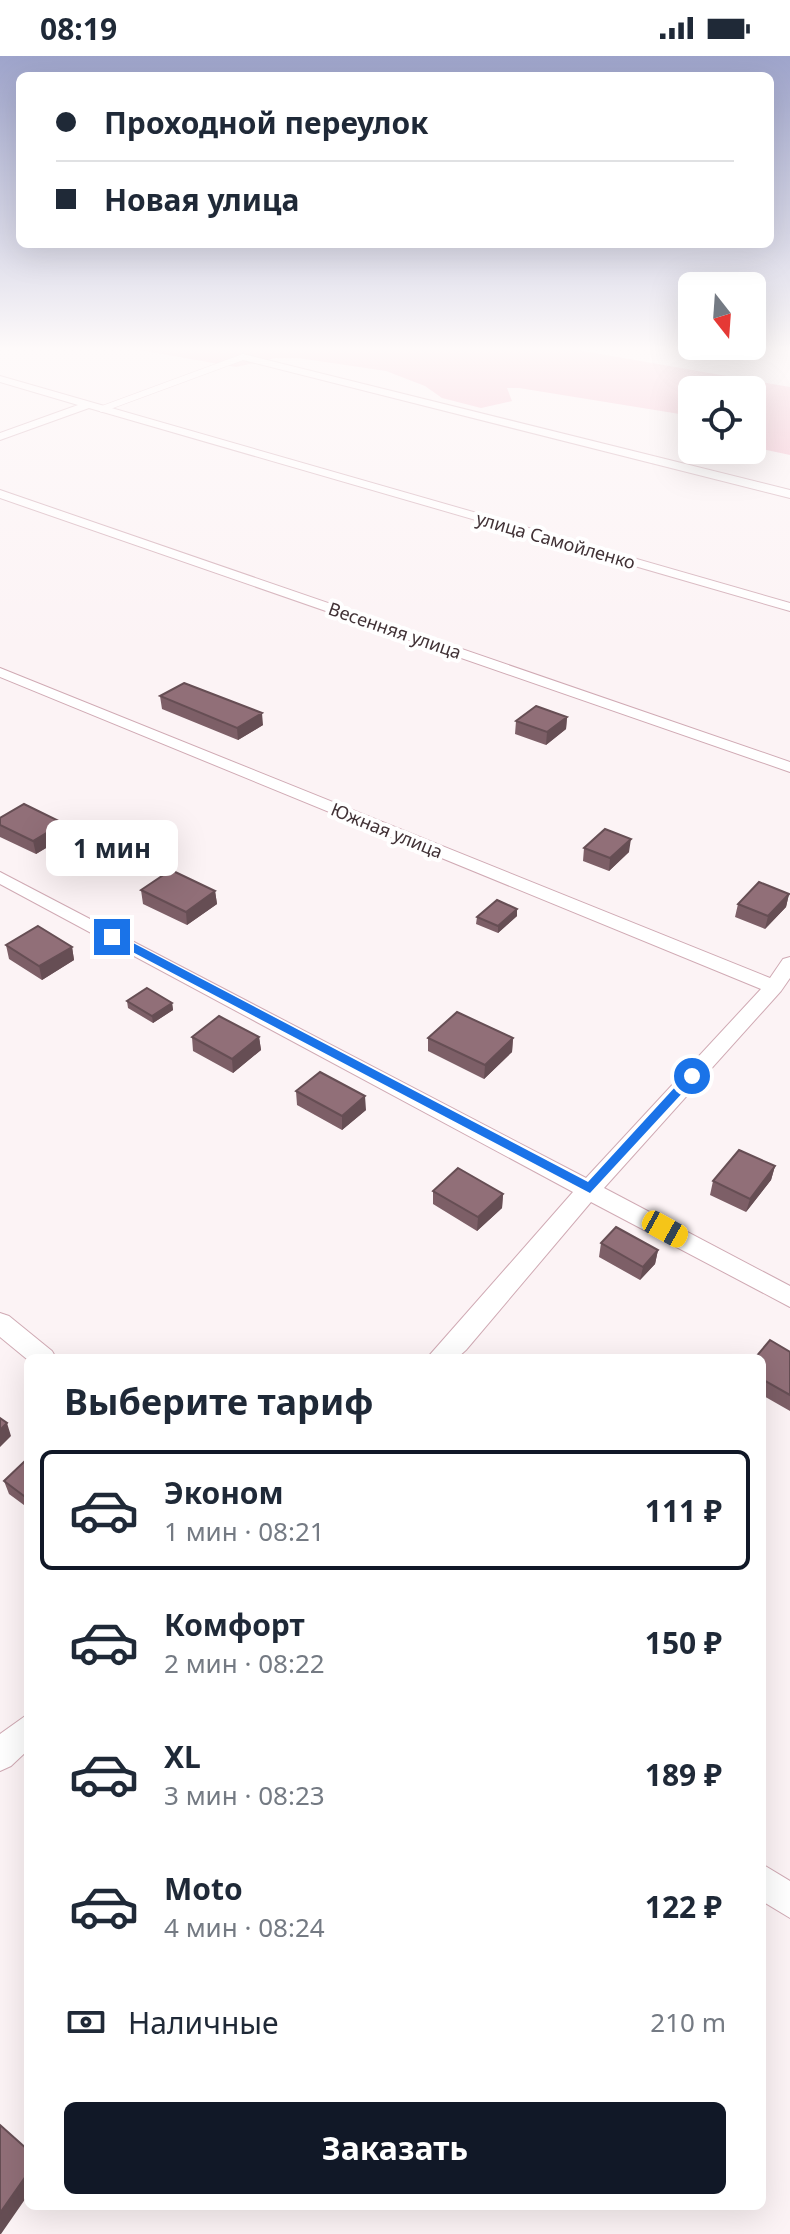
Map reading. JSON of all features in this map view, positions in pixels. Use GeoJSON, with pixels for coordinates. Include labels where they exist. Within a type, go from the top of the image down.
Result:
{"type":"FeatureCollection","features":[{"type":"Feature","properties":{"kind":"street","name":"улица Самойленко"},"geometry":{"type":"LineString","coordinates":[[243,450],[790,607]]}},
{"type":"Feature","properties":{"kind":"street"},"geometry":{"type":"LineString","coordinates":[[613,450],[790,494]]}},
{"type":"Feature","properties":{"kind":"street","name":"Весенняя улица"},"geometry":{"type":"LineString","coordinates":[[0,494],[790,767]]}},
{"type":"Feature","properties":{"kind":"street","name":"Южная улица"},"geometry":{"type":"LineString","coordinates":[[0,672],[785,973]]}},
{"type":"Feature","properties":{"kind":"street"},"geometry":{"type":"LineString","coordinates":[[0,877],[790,1297]]}},
{"type":"Feature","properties":{"kind":"street"},"geometry":{"type":"LineString","coordinates":[[445,1354],[785,973]]}},
{"type":"Feature","properties":{"kind":"street"},"geometry":{"type":"LineString","coordinates":[[0,1323],[38,1354]]}},
{"type":"Feature","properties":{"kind":"street"},"geometry":{"type":"LineString","coordinates":[[0,1755],[24,1733]]}},
{"type":"Feature","properties":{"kind":"street"},"geometry":{"type":"LineString","coordinates":[[766,1884],[790,1901]]}},
{"type":"Feature","properties":{"kind":"shaded area"},"geometry":{"type":"Polygon","coordinates":[[[766,450],[766,450],[790,450],[790,455],[766,450]]]}},
{"type":"Feature","properties":{"kind":"building"},"geometry":{"type":"Polygon","coordinates":[[[184,683],[262,713],[237,728],[160,696],[184,683]]]}},
{"type":"Feature","properties":{"kind":"building"},"geometry":{"type":"Polygon","coordinates":[[[536,706],[567,717],[547,732],[516,721],[536,706]]]}},
{"type":"Feature","properties":{"kind":"building"},"geometry":{"type":"Polygon","coordinates":[[[24,804],[63,823],[33,841],[0,825],[0,818],[24,804]]]}},
{"type":"Feature","properties":{"kind":"building"},"geometry":{"type":"Polygon","coordinates":[[[605,829],[631,839],[610,858],[584,848],[605,829]]]}},
{"type":"Feature","properties":{"kind":"building"},"geometry":{"type":"Polygon","coordinates":[[[171,870],[215,891],[186,912],[141,890],[171,870]]]}},
{"type":"Feature","properties":{"kind":"building"},"geometry":{"type":"Polygon","coordinates":[[[759,882],[789,894],[768,916],[738,904],[759,882]]]}},
{"type":"Feature","properties":{"kind":"building"},"geometry":{"type":"Polygon","coordinates":[[[497,900],[517,909],[498,926],[477,917],[497,900]]]}},
{"type":"Feature","properties":{"kind":"building"},"geometry":{"type":"Polygon","coordinates":[[[38,926],[72,947],[39,966],[6,945],[38,926]]]}},
{"type":"Feature","properties":{"kind":"building"},"geometry":{"type":"Polygon","coordinates":[[[147,988],[172,1003],[152,1016],[127,1001],[147,988]]]}},
{"type":"Feature","properties":{"kind":"building"},"geometry":{"type":"Polygon","coordinates":[[[457,1012],[513,1038],[485,1065],[428,1038],[457,1012]]]}},
{"type":"Feature","properties":{"kind":"building"},"geometry":{"type":"Polygon","coordinates":[[[219,1016],[259,1037],[232,1059],[192,1037],[219,1016]]]}},
{"type":"Feature","properties":{"kind":"building"},"geometry":{"type":"Polygon","coordinates":[[[320,1072],[365,1096],[342,1116],[296,1091],[320,1072]]]}},
{"type":"Feature","properties":{"kind":"building"},"geometry":{"type":"Polygon","coordinates":[[[739,1150],[775,1166],[750,1199],[713,1181],[739,1150]]]}},
{"type":"Feature","properties":{"kind":"building"},"geometry":{"type":"Polygon","coordinates":[[[458,1168],[503,1194],[478,1217],[433,1191],[458,1168]]]}},
{"type":"Feature","properties":{"kind":"building"},"geometry":{"type":"Polygon","coordinates":[[[616,1227],[658,1250],[643,1267],[601,1243],[616,1227]]]}},
{"type":"Feature","properties":{"kind":"building"},"geometry":{"type":"Polygon","coordinates":[[[770,1340],[790,1352],[790,1395],[766,1381],[766,1354],[758,1354],[770,1340]]]}},
{"type":"Feature","properties":{"kind":"building"},"geometry":{"type":"Polygon","coordinates":[[[0,1418],[7,1423],[0,1430],[0,1418]]]}},
{"type":"Feature","properties":{"kind":"building"},"geometry":{"type":"Polygon","coordinates":[[[24,1462],[24,1496],[4,1481],[24,1462]]]}},
{"type":"Feature","properties":{"kind":"building"},"geometry":{"type":"Polygon","coordinates":[[[0,2125],[24,2146],[24,2179],[0,2213],[0,2125]]]}},
{"type":"Feature","properties":{"kind":"route"},"geometry":{"type":"LineString","coordinates":[[112,937],[590,1188],[692,1076]]}}]}
